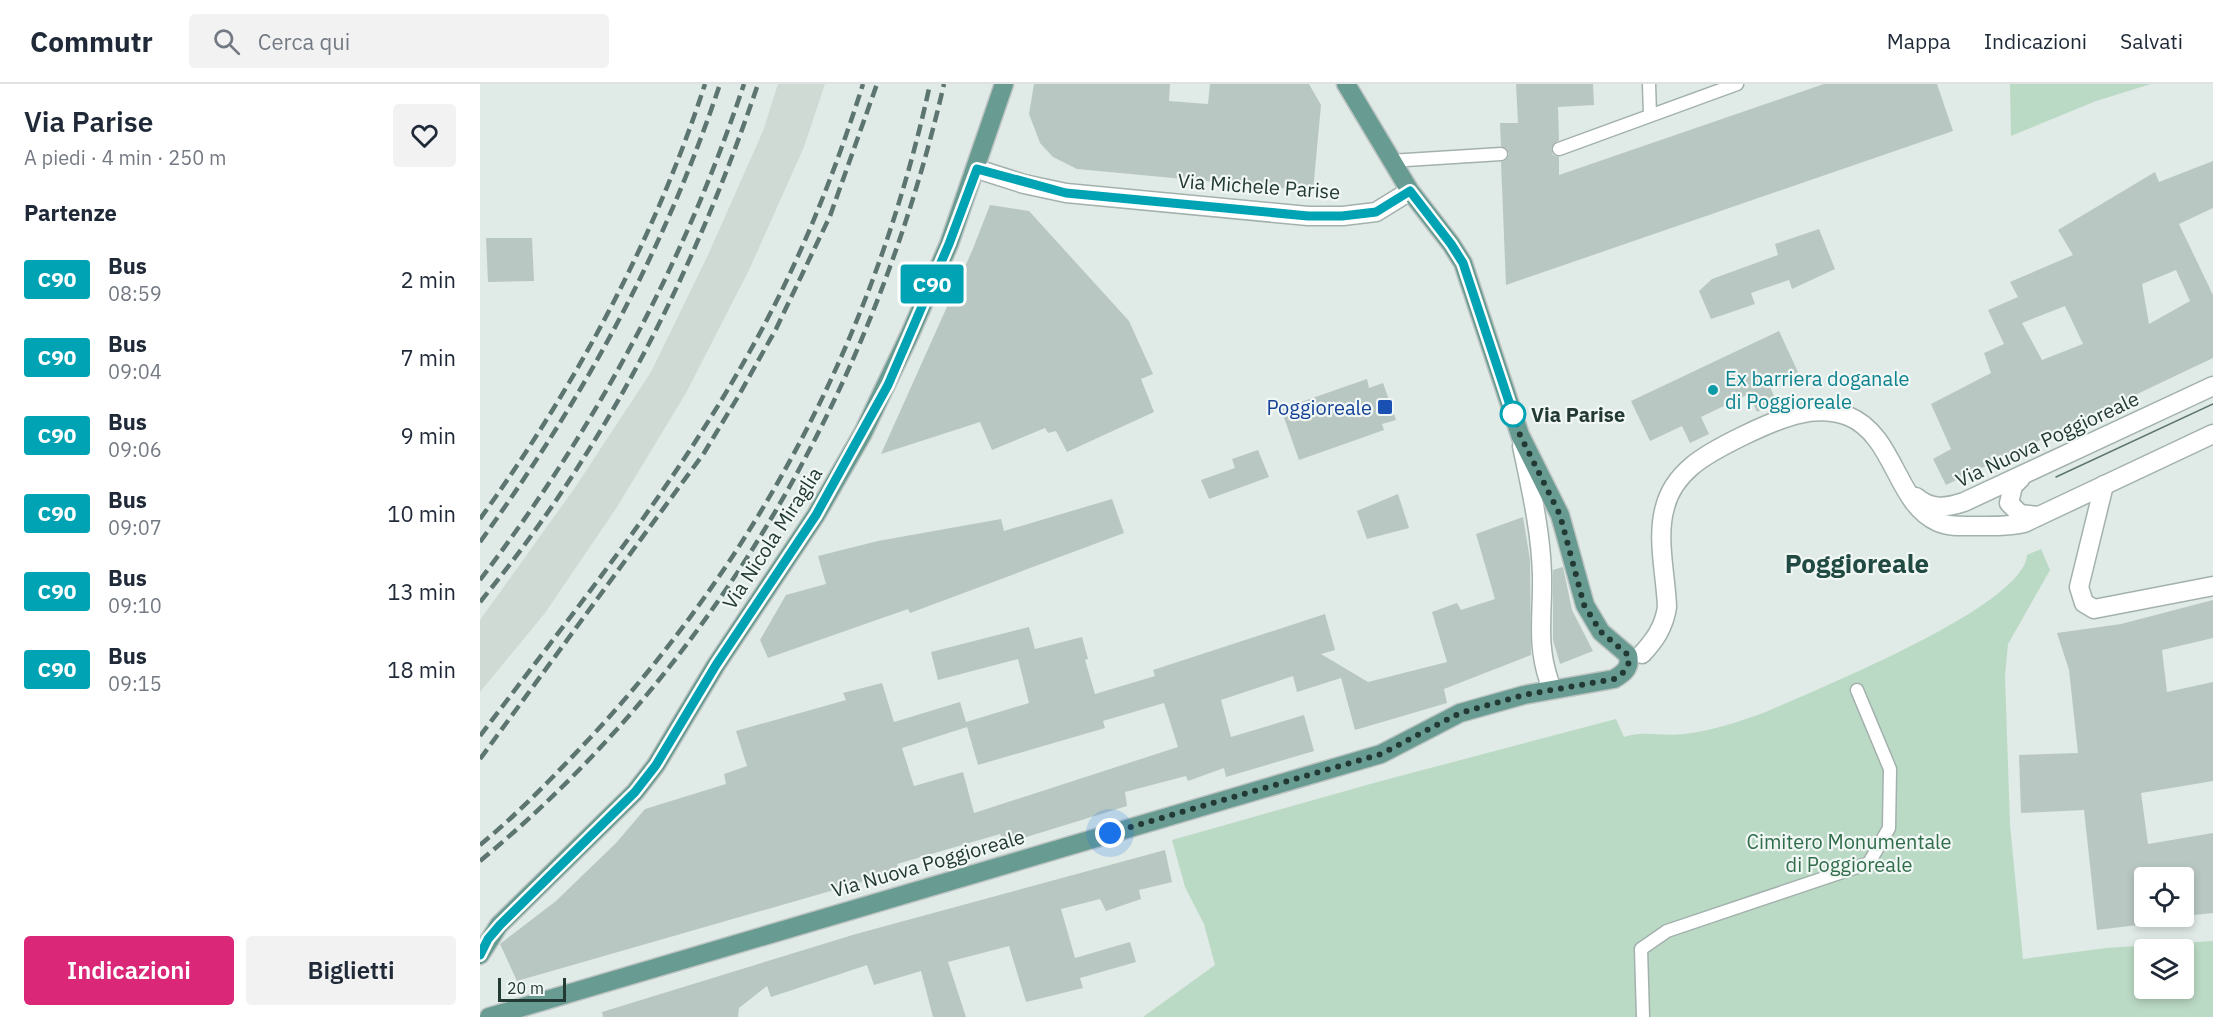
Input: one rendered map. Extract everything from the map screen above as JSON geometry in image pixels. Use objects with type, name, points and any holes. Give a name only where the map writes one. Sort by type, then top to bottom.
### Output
[{"type":"main road","name":"Via Nicola Miraglia","points":[[480,955],[500,925],[635,792],[656,765],[716,665],[816,515],[888,385],[949,244],[977,169],[1004,84]]},
{"type":"main road","points":[[1346,84],[1410,191],[1463,263],[1520,435]]},
{"type":"main road","name":"Via Nuova Poggioreale","points":[[489,1017],[1381,754],[1460,713],[1524,695],[1614,679],[1625,672],[1629,661],[1623,649],[1615,646],[1592,620],[1584,605],[1560,515],[1520,435]]},
{"type":"street","name":"Via Michele Parise","points":[[977,169],[1066,193],[1308,216],[1342,216],[1376,212],[1410,191]]},
{"type":"street","name":"Via Nuova Poggioreale","points":[[1903,482],[1922,502],[1946,507],[2021,478],[2213,386]]},
{"type":"street","name":"Via Nuova Poggioreale","points":[[1642,654],[1660,631],[1665,620],[1666,593],[1662,526],[1664,508],[1678,479],[1711,453],[1784,419],[1800,413],[1832,412],[1861,423],[1871,432],[1920,509],[1936,522],[1945,524],[2008,526],[2040,516],[2213,434]]},
{"type":"street","points":[[1520,435],[1539,534],[1542,576],[1541,660],[1549,681]]},
{"type":"street","points":[[2021,478],[2013,486],[2009,503],[2020,514],[2040,516]]},
{"type":"street","points":[[2104,485],[2079,587],[2084,603],[2094,609],[2213,586]]},
{"type":"lane","points":[[1649,84],[1650,115]]},
{"type":"lane","points":[[1559,149],[1737,84]]},
{"type":"lane","points":[[1390,160],[1501,154]]},
{"type":"lane","points":[[1643,1017],[1641,949],[1667,931],[1869,863],[1889,828],[1890,769],[1857,690]]},
{"type":"shaded area","points":[[778,84],[825,84],[804,147],[749,270],[686,393],[617,507],[545,613],[480,692],[480,620],[574,489],[651,372],[708,255],[763,131]]},
{"type":"green space","points":[[2010,84],[2151,84],[2096,101],[2011,136]]},
{"type":"green space","name":"Cimitero Monumentale di Poggioreale","points":[[2041,549],[2050,570],[2008,644],[2005,676],[2010,825],[2023,959],[2134,946],[2134,999],[2194,999],[2194,942],[2213,941],[2213,1017],[1143,1017],[1215,965],[1204,924],[1185,887],[1172,840],[1381,781],[1616,719],[1624,737],[1639,734],[1695,733],[1746,719],[1913,645],[1956,622],[1992,598],[2017,576],[2027,555]]},
{"type":"building","points":[[1034,84],[1170,84],[1169,101],[1208,104],[1210,84],[1309,84],[1321,105],[1313,191],[1077,169],[1053,157],[1040,143],[1029,114]]},
{"type":"building","points":[[1516,84],[1593,84],[1594,105],[1558,107],[1559,140],[1551,148],[1553,155],[1559,157],[1559,175],[1824,84],[1937,84],[1953,131],[1506,285],[1501,162],[1506,160],[1509,154],[1507,149],[1501,146],[1500,123],[1518,123]]},
{"type":"building","points":[[2213,161],[2213,208],[2179,224],[2213,295],[2213,358],[1946,485],[1933,459],[1951,449],[1931,404],[1991,373],[1984,353],[2004,344],[1988,310],[2018,297],[2010,282],[2073,255],[2058,230],[2155,172],[2159,182]],"holes":[[[2176,270],[2190,301],[2149,324],[2142,284]],[[2065,306],[2083,344],[2042,360],[2022,323]]]},
{"type":"building","points":[[990,205],[1029,211],[1129,321],[1153,374],[1141,379],[1154,412],[1067,452],[1056,431],[1048,433],[1045,428],[992,450],[980,422],[881,454],[972,251]]},
{"type":"building","points":[[1819,229],[1835,269],[1792,289],[1789,280],[1751,293],[1755,304],[1711,319],[1699,291],[1712,279],[1778,255],[1775,244]]},
{"type":"building","points":[[486,238],[532,238],[534,281],[488,282]]},
{"type":"building","name":"Ex barriera doganale di Poggioreale","points":[[1779,331],[1798,372],[1769,385],[1777,402],[1757,412],[1749,394],[1701,417],[1709,434],[1690,443],[1682,426],[1650,441],[1631,401]]},
{"type":"building","points":[[1367,379],[1369,388],[1383,383],[1396,420],[1382,424],[1384,430],[1299,460],[1281,409]]},
{"type":"building","points":[[1258,450],[1269,477],[1209,499],[1201,480],[1235,468],[1232,459]]},
{"type":"building","points":[[1398,494],[1409,528],[1367,539],[1357,511]]},
{"type":"building","points":[[1112,499],[1124,533],[910,613],[908,609],[768,658],[760,640],[786,595],[826,584],[818,556],[878,541],[1001,519],[1004,531]]},
{"type":"building","points":[[1523,517],[1530,560],[1531,655],[1444,689],[1447,703],[1355,730],[1341,678],[1297,692],[1293,676],[1221,700],[1231,737],[1304,715],[1314,751],[1226,777],[1224,768],[1188,781],[1186,776],[1125,792],[1127,806],[1004,844],[1000,834],[897,864],[900,871],[517,981],[500,944],[556,901],[616,843],[645,809],[726,784],[724,774],[747,766],[736,731],[846,700],[843,693],[882,683],[894,722],[960,702],[966,722],[1029,703],[1018,659],[938,680],[931,652],[1029,627],[1035,649],[1082,637],[1088,659],[1085,660],[1095,694],[1155,676],[1153,670],[1325,614],[1335,650],[1321,654],[1368,682],[1447,662],[1432,612],[1457,603],[1461,610],[1495,599],[1476,534]],"holes":[[[1164,703],[1178,747],[974,813],[963,772],[914,786],[902,748],[967,727],[978,765],[1105,728],[1103,721]]]},
{"type":"building","points":[[1563,567],[1572,610],[1593,651],[1560,664],[1553,640],[1553,570]]},
{"type":"building","points":[[2213,600],[2213,638],[2162,650],[2167,692],[2213,682],[2213,781],[2141,793],[2148,844],[2213,833],[2213,913],[2194,915],[2194,867],[2134,867],[2134,925],[2097,930],[2084,810],[2021,813],[2019,755],[2078,753],[2069,670],[2057,633],[2121,624]]},
{"type":"building","points":[[1165,850],[1172,882],[1139,890],[1141,899],[1106,911],[1100,899],[1061,909],[1075,958],[1130,942],[1136,962],[1080,978],[1083,988],[1026,1002],[1009,946],[948,962],[966,1017],[933,1017],[921,971],[874,985],[867,965],[771,997],[767,986],[739,1008],[738,1017],[603,1017],[602,1012],[856,934]]},
{"type":"tram line","points":[[2056,477],[2213,404]]},
{"type":"railway","points":[[480,519],[548,417],[609,310],[662,199],[705,84]]},
{"type":"railway","points":[[480,542],[553,434],[618,322],[673,206],[720,84]]},
{"type":"railway","points":[[480,580],[522,523],[561,464],[633,343],[694,216],[744,84]]},
{"type":"railway","points":[[480,602],[526,543],[568,483],[643,356],[706,222],[758,84]]},
{"type":"railway","points":[[480,736],[656,500],[720,402],[750,351],[784,286],[814,220],[863,84]]},
{"type":"railway","points":[[480,759],[704,453],[739,395],[776,329],[830,216],[877,84]]},
{"type":"railway","points":[[480,845],[564,766],[652,667],[708,593],[759,515],[804,434],[844,350],[879,264],[907,175],[930,84]]},
{"type":"railway","points":[[480,861],[566,783],[644,699],[714,607],[776,511],[830,409],[876,304],[914,195],[944,84]]},
{"type":"bus line","name":"C90","points":[[480,955],[488,939],[500,925],[635,792],[656,765],[672,742],[716,665],[816,515],[888,385],[949,244],[977,169],[1024,184],[1066,193],[1308,216],[1342,216],[1376,212],[1410,191],[1463,263],[1513,414]]},
{"type":"place","name":"Ex barriera doganale di Poggioreale","points":[[1713,390]]},
{"type":"place","name":"Poggioreale","points":[[1385,407]]},
{"type":"place","name":"Via Parise","points":[[1513,414]]},
{"type":"district","name":"Poggioreale","points":[[1857,563]]},
{"type":"route","points":[[1110,833],[1381,754],[1460,713],[1546,690],[1614,679],[1625,672],[1629,661],[1628,655],[1601,632],[1584,605],[1560,515],[1520,435],[1513,414]]}]
